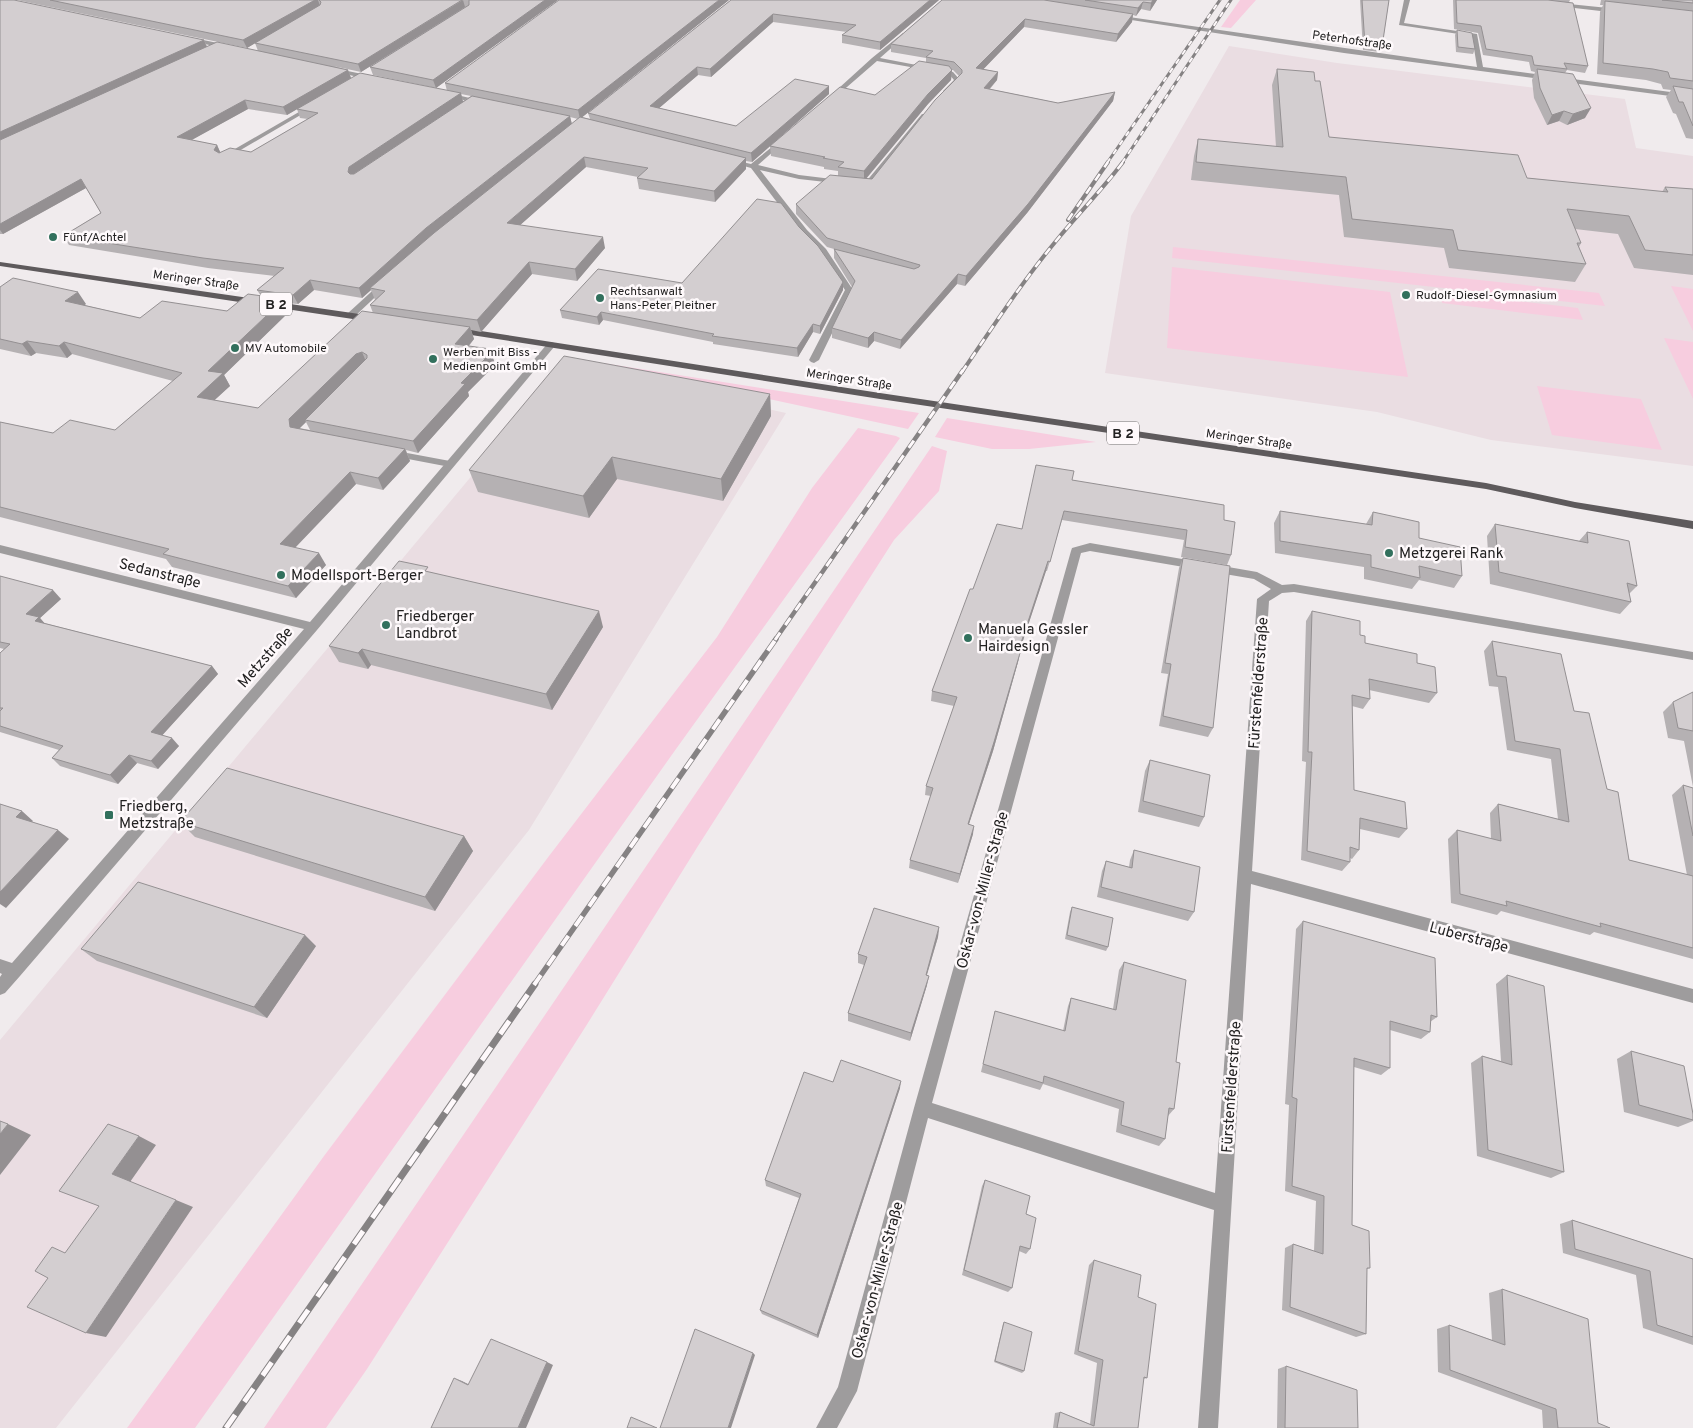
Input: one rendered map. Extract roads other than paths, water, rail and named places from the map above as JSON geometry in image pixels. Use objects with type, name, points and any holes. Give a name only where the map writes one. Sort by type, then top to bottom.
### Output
[{"type":"main road","name":"Meringer Straße","points":[[0,264],[386,321]]},
{"type":"main road","name":"Meringer Straße","points":[[450,330],[1486,486],[1575,505],[1693,525]]},
{"type":"street","points":[[1407,0],[1402,24],[1475,35],[1480,69]]},
{"type":"street","points":[[1555,5],[1621,11]]},
{"type":"street","name":"Peterhofstraße","points":[[1109,16],[1480,69],[1693,97]]},
{"type":"street","points":[[824,104],[908,31]]},
{"type":"street","points":[[184,38],[239,50]]},
{"type":"street","points":[[211,50],[220,46]]},
{"type":"street","points":[[874,59],[951,73],[957,80],[938,99]]},
{"type":"street","points":[[325,68],[382,80]]},
{"type":"street","points":[[354,81],[371,71]]},
{"type":"street","points":[[446,86],[438,92],[491,104]]},
{"type":"street","points":[[224,158],[322,100]]},
{"type":"street","points":[[465,105],[473,100]]},
{"type":"street","points":[[725,160],[799,176],[867,185],[931,106]]},
{"type":"street","points":[[753,166],[788,135]]},
{"type":"street","points":[[753,166],[804,232],[823,251],[849,290],[814,360]]},
{"type":"street","points":[[823,251],[832,253]]},
{"type":"street","points":[[350,316],[391,279]]},
{"type":"street","name":"Metzstraße","points":[[0,988],[313,627],[552,345]]},
{"type":"street","points":[[384,452],[450,464]]},
{"type":"street","name":"Oskar-von-Miller-Straße","points":[[826,1428],[847,1391],[922,1108],[1076,551],[1090,547],[1257,576],[1280,589]]},
{"type":"street","name":"Sedanstraße","points":[[0,550],[313,627]]},
{"type":"street","points":[[1280,589],[1294,588],[1693,656]]},
{"type":"street","name":"Fürstenfelderstraße","points":[[1208,1428],[1263,599],[1280,589]]},
{"type":"street","name":"Luberstraße","points":[[1246,876],[1693,996]]},
{"type":"street","points":[[0,966],[15,971]]},
{"type":"street","points":[[922,1108],[1223,1204]]},
{"type":"railway","points":[[1107,163],[1220,0]]},
{"type":"railway","points":[[1122,163],[1231,0]]},
{"type":"railway","points":[[1068,220],[1108,162]]},
{"type":"railway","points":[[962,372],[1043,257],[1123,162]]},
{"type":"railway","points":[[775,640],[963,370]]},
{"type":"railway","points":[[534,985],[776,639]]},
{"type":"railway","points":[[226,1428],[535,984]]},
{"type":"place","name":"Fünf/Achtel","points":[[53,237]]},
{"type":"place","name":"Rudolf-Diesel-Gymnasium","points":[[1406,295]]},
{"type":"place","name":"Rechtsanwalt Hans-Peter Pleitner","points":[[600,298]]},
{"type":"place","name":"MV Automobile","points":[[235,348]]},
{"type":"place","name":"Werben mit Biss - Medienpoint GmbH","points":[[433,359]]},
{"type":"place","name":"Metzgerei Rank","points":[[1389,553]]},
{"type":"place","name":"Modellsport-Berger","points":[[281,575]]},
{"type":"place","name":"Friedberger Landbrot","points":[[386,625]]},
{"type":"place","name":"Manuela Gessler Hairdesign","points":[[968,638]]},
{"type":"place","name":"Friedberg, Metzstraße","points":[[109,815]]}]
